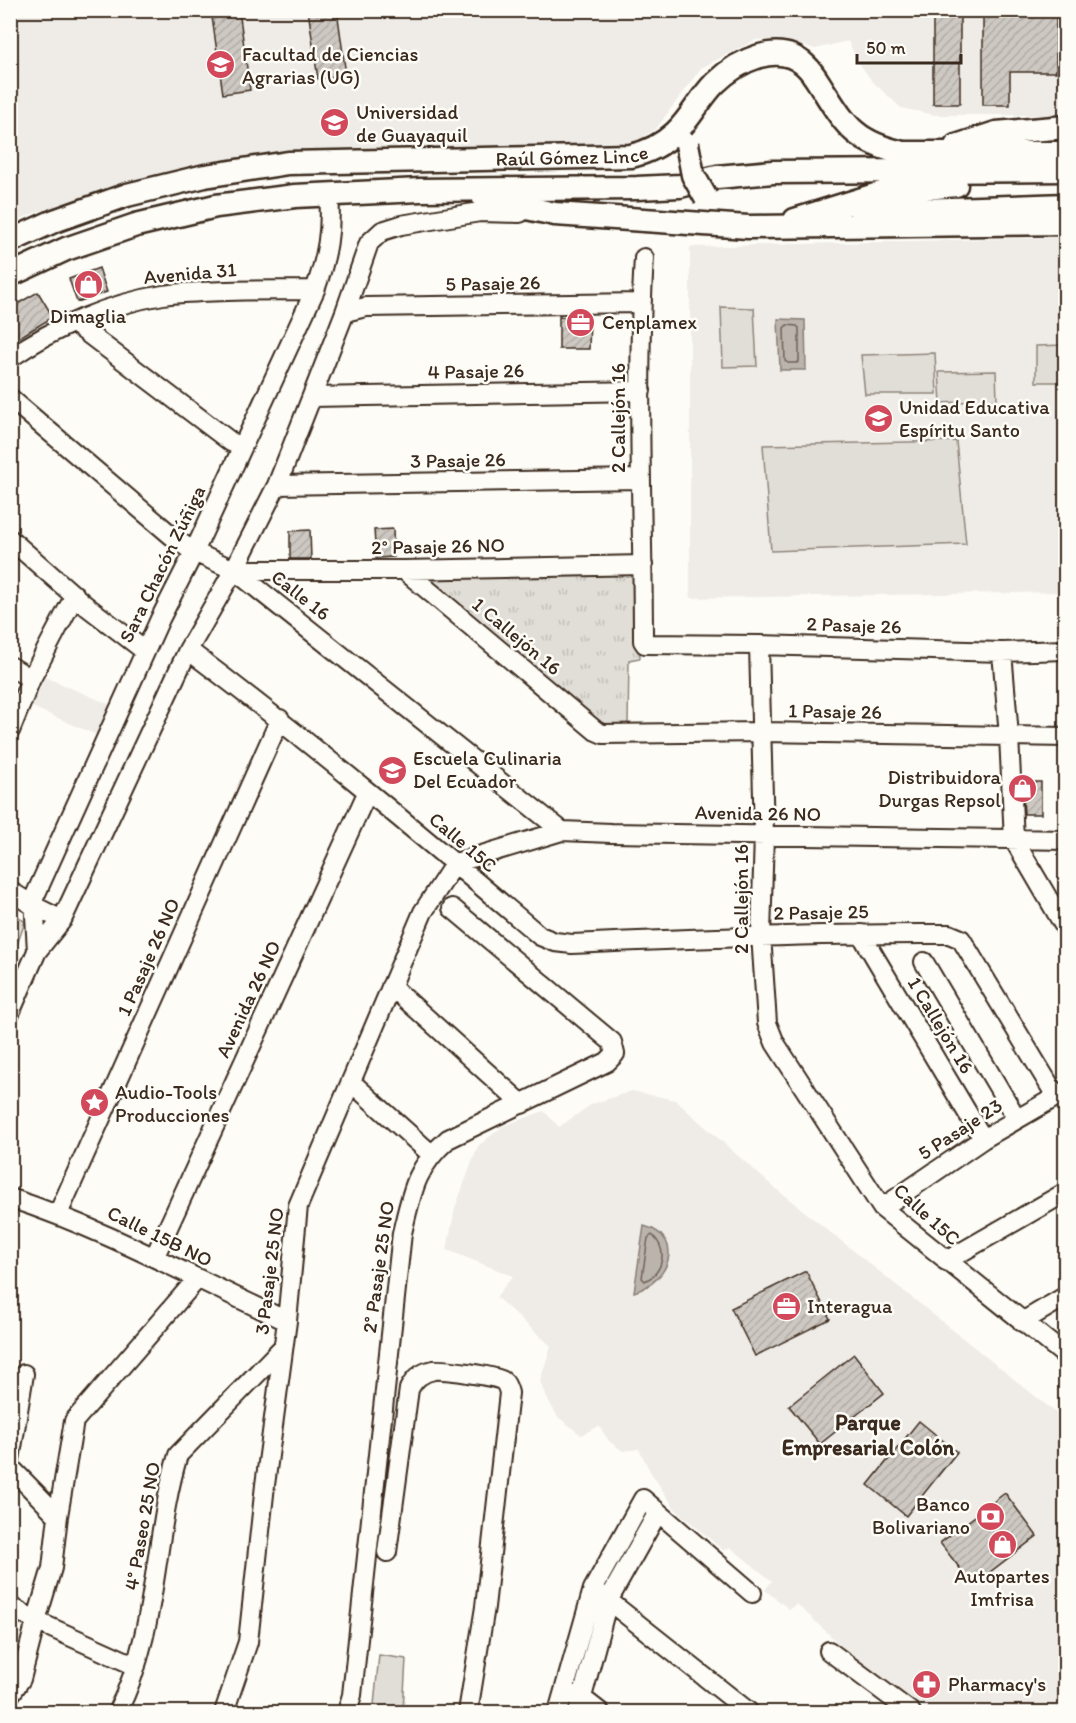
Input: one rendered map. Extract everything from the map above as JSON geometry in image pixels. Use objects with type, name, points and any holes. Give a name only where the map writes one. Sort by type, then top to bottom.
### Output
[{"type":"main road","name":"Raúl Gómez Lince","points":[[10,241],[54,220],[127,195],[205,176],[288,163],[631,156],[655,148],[666,141],[715,84],[755,57],[782,54],[794,57],[810,69],[842,118],[858,136],[872,144],[903,153],[1065,153]]},
{"type":"main road","points":[[698,106],[691,120],[687,144],[693,176],[706,198],[720,210],[754,227],[867,211],[1065,205]]},
{"type":"main road","points":[[938,152],[996,133],[1065,127]]},
{"type":"main road","points":[[1013,132],[1065,148]]},
{"type":"main road","name":"Raúl Gómez Lince","points":[[10,274],[66,249],[136,225],[216,206],[295,196],[420,190],[648,188],[680,186],[717,177],[773,172],[1065,170]]},
{"type":"main road","points":[[794,220],[885,192],[1065,170]]},
{"type":"main road","points":[[420,190],[465,194],[555,214],[754,227],[1065,223]]},
{"type":"street","name":"Sara Chacón Zúñiga","points":[[37,951],[34,898],[145,651],[194,552],[315,290],[326,260],[329,238],[328,195]]},
{"type":"street","name":"Sara Chacón Zúñiga","points":[[10,1013],[37,951],[62,920],[188,650],[234,570],[276,485],[312,398],[369,243],[382,231],[401,225],[480,212],[555,214]]},
{"type":"street","name":"2 Callejón 16","points":[[643,641],[640,479],[641,303],[644,258]]},
{"type":"street","name":"Avenida 31","points":[[10,358],[29,345],[120,304],[165,294],[237,290],[315,290]]},
{"type":"street","name":"5 Pasaje 26","points":[[345,312],[366,307],[641,303]]},
{"type":"street","points":[[74,323],[231,442],[242,447]]},
{"type":"street","name":"4 Pasaje 26","points":[[312,398],[641,391]]},
{"type":"street","name":"Calle 16","points":[[10,398],[178,542],[234,570],[562,831]]},
{"type":"street","name":"3 Pasaje 26","points":[[276,485],[640,479]]},
{"type":"street","points":[[10,539],[145,651]]},
{"type":"street","name":"2° Pasaje 26 NO","points":[[234,570],[404,570],[643,565]]},
{"type":"street","name":"1 Callejón 16","points":[[404,570],[596,731],[603,734]]},
{"type":"street","points":[[10,731],[31,679],[75,595]]},
{"type":"street","name":"2 Pasaje 26","points":[[643,641],[647,645],[759,645],[1002,652],[1065,650]]},
{"type":"street","name":"2 Callejón 16","points":[[759,645],[764,835],[761,935],[767,1023],[776,1043]]},
{"type":"street","name":"Calle 15C","points":[[188,650],[280,719],[540,936],[555,942],[572,944]]},
{"type":"street","points":[[1002,652],[1014,840],[1065,929]]},
{"type":"street","points":[[10,666],[31,679]]},
{"type":"street","name":"1 Pasaje 26 NO","points":[[58,1214],[280,719]]},
{"type":"street","name":"1 Pasaje 26","points":[[603,734],[762,732],[1065,736]]},
{"type":"street","name":"Avenida 26 NO","points":[[155,1256],[367,793]]},
{"type":"street","name":"Avenida 26 NO","points":[[455,863],[562,831],[1065,840]]},
{"type":"street","name":"3 Pasaje 25 NO","points":[[225,1708],[248,1642],[287,1321],[298,1206],[423,912],[455,863]]},
{"type":"street","points":[[10,891],[62,920]]},
{"type":"street","name":"2° Pasaje 25 NO","points":[[346,1713],[353,1683],[402,1233],[414,1184],[431,1154],[448,1139],[607,1062],[615,1054],[612,1042],[452,908]]},
{"type":"street","name":"1 Callejón 16","points":[[861,934],[982,1139]]},
{"type":"street","name":"2 Pasaje 25","points":[[572,944],[761,935],[949,934],[961,939],[1061,1093]]},
{"type":"street","points":[[924,962],[1017,1119]]},
{"type":"street","points":[[391,986],[522,1104]]},
{"type":"street","name":"Calle 15C","points":[[776,1043],[882,1208],[1065,1356]]},
{"type":"street","points":[[351,1082],[431,1154]]},
{"type":"street","name":"5 Pasaje 23","points":[[882,1208],[982,1139],[1061,1093]]},
{"type":"street","points":[[946,1261],[1065,1192]]},
{"type":"street","name":"Calle 15B NO","points":[[10,1198],[58,1214],[155,1256],[197,1279],[287,1321]]},
{"type":"street","points":[[10,1695],[21,1678],[52,1568],[58,1516],[74,1422],[197,1279]]},
{"type":"street","points":[[1022,1322],[1065,1296]]},
{"type":"street","name":"4° Paseo 25 NO","points":[[117,1713],[126,1697],[136,1666],[153,1595],[172,1476],[178,1455],[282,1348]]},
{"type":"street","points":[[387,1552],[409,1389],[413,1380],[434,1370],[489,1376],[502,1380],[507,1385],[509,1393],[485,1607],[468,1713]]},
{"type":"street","points":[[10,1460],[24,1374]]},
{"type":"street","points":[[10,1467],[58,1516]]},
{"type":"street","points":[[558,1713],[593,1589],[643,1499],[752,1593]]},
{"type":"street","points":[[580,1705],[608,1601],[658,1512]]},
{"type":"street","points":[[593,1589],[749,1713]]},
{"type":"street","points":[[10,1606],[36,1621],[136,1666]]},
{"type":"street","points":[[829,1651],[911,1713]]},
{"type":"street","points":[[564,1691],[580,1705],[600,1713]]},
{"type":"shaded area","name":"Universidad de Guayaquil","points":[[11,11],[1065,11],[1065,115],[935,115],[901,108],[872,81],[859,63],[848,41],[815,49],[785,40],[755,40],[701,68],[656,129],[638,140],[620,144],[447,150],[385,151],[366,148],[356,154],[307,151],[260,156],[209,163],[148,176],[11,223]]},
{"type":"shaded area","name":"Unidad Educativa Espíritu Santo","points":[[1065,237],[1065,592],[690,598],[690,247]]},
{"type":"shaded area","points":[[45,677],[113,706],[99,736],[32,707]]},
{"type":"shaded area","name":"Parque Empresarial Colón","points":[[632,1091],[675,1100],[770,1184],[1065,1420],[1065,1712],[937,1712],[901,1698],[875,1678],[797,1604],[789,1609],[765,1590],[772,1581],[730,1547],[724,1551],[675,1509],[651,1473],[639,1449],[623,1451],[609,1441],[599,1426],[581,1435],[557,1416],[540,1381],[551,1346],[496,1297],[513,1276],[447,1250],[455,1208],[478,1146],[503,1126],[544,1111],[559,1127],[592,1104]]},
{"type":"green space","points":[[721,307],[754,308],[757,366],[723,367]]},
{"type":"green space","points":[[1065,345],[1065,382],[1036,382],[1036,346]]},
{"type":"green space","points":[[935,353],[937,394],[865,394],[861,355]]},
{"type":"green space","points":[[996,371],[997,400],[941,403],[939,372]]},
{"type":"green space","points":[[956,441],[966,544],[771,551],[763,445]]},
{"type":"green space","points":[[636,571],[640,658],[629,660],[628,725],[606,728],[422,580]]},
{"type":"green space","points":[[11,910],[25,922],[11,962]]},
{"type":"green space","points":[[379,1655],[406,1659],[403,1711],[374,1705]]},
{"type":"water","points":[[778,319],[805,320],[806,370],[780,370]]},
{"type":"water","points":[[644,1226],[665,1239],[669,1249],[668,1259],[657,1279],[634,1292]]},
{"type":"building","points":[[211,10],[239,10],[250,90],[223,94]]},
{"type":"building","points":[[308,10],[337,10],[346,75],[318,79]]},
{"type":"building","points":[[983,10],[1056,10],[1056,72],[1010,72],[1010,105],[983,105]]},
{"type":"building","points":[[933,17],[960,17],[960,104],[933,104]]},
{"type":"building","name":"Dimaglia","points":[[99,268],[107,292],[77,302],[69,279]]},
{"type":"building","points":[[38,292],[53,317],[10,343],[10,308]]},
{"type":"building","points":[[559,317],[590,318],[589,349],[559,349]]},
{"type":"building","points":[[393,529],[394,557],[376,558],[374,530]]},
{"type":"building","points":[[310,530],[311,559],[290,559],[290,531]]},
{"type":"building","points":[[1022,782],[1041,782],[1041,814],[1024,814]]},
{"type":"building","points":[[806,1271],[830,1319],[755,1356],[731,1308]]},
{"type":"building","points":[[854,1354],[884,1393],[820,1444],[789,1406]]},
{"type":"building","points":[[919,1421],[957,1452],[906,1516],[868,1485]]},
{"type":"building","points":[[1005,1493],[1037,1536],[973,1585],[940,1543]]},
{"type":"place","name":"Facultad de Ciencias Agrarias (UG)","points":[[221,65]]},
{"type":"place","name":"Universidad de Guayaquil","points":[[335,123]]},
{"type":"place","name":"Dimaglia","points":[[88,285]]},
{"type":"place","name":"Cenplamex","points":[[581,322]]},
{"type":"place","name":"Unidad Educativa Espíritu Santo","points":[[878,419]]},
{"type":"place","name":"Escuela Culinaria Del Ecuador","points":[[392,770]]},
{"type":"place","name":"Distribuidora Durgas Repsol","points":[[1022,788]]},
{"type":"place","name":"Audio-Tools Producciones","points":[[94,1103]]},
{"type":"place","name":"Interagua","points":[[786,1306]]},
{"type":"place","name":"Banco Bolivariano","points":[[991,1516]]},
{"type":"place","name":"Autopartes Imfrisa","points":[[1002,1545]]},
{"type":"place","name":"Pharmacy's","points":[[927,1684]]},
{"type":"district","name":"Parque Empresarial Colón","points":[[868,1434]]}]
